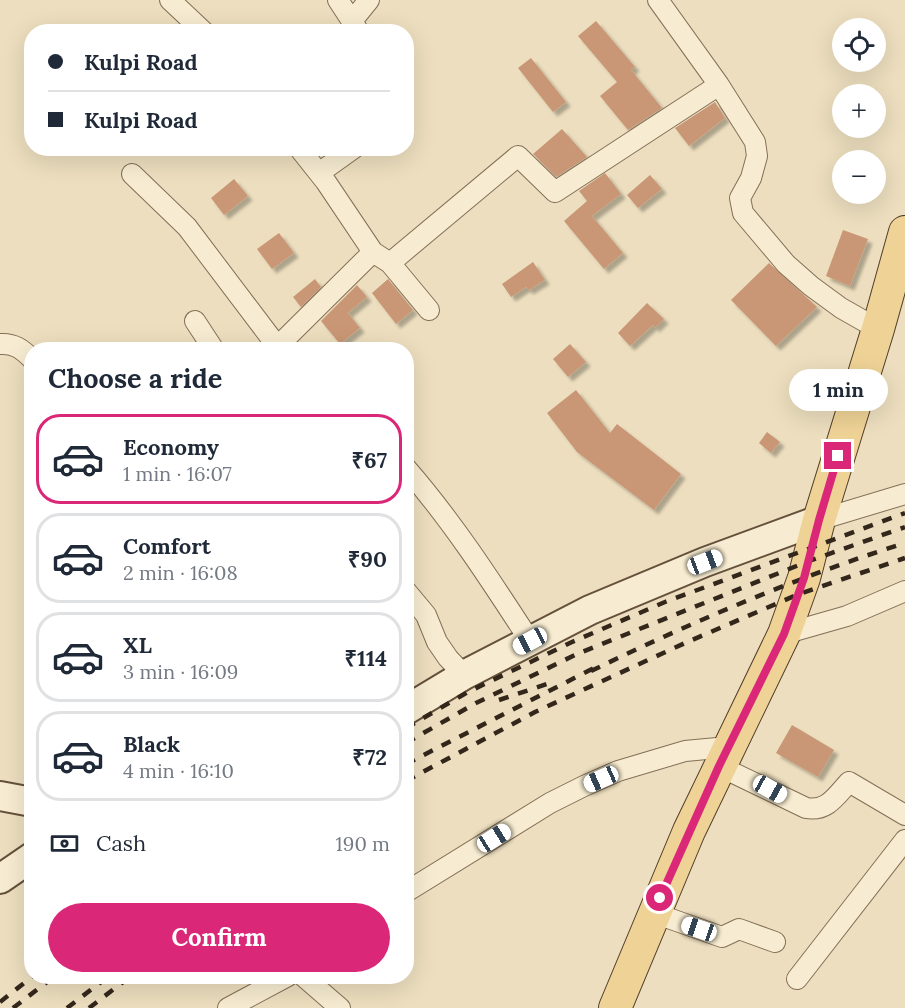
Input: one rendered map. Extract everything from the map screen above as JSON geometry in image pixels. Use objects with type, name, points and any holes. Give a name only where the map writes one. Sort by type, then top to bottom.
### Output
[{"type":"main road","points":[[615,1008],[654,913],[724,756],[784,634],[804,578],[819,520],[878,329],[905,232]]},
{"type":"main road","points":[[414,705],[464,675],[590,610],[819,520]]},
{"type":"main road","points":[[0,796],[24,800]]},
{"type":"main road","points":[[0,879],[24,862]]},
{"type":"street","points":[[170,0],[196,24]]},
{"type":"street","points":[[338,0],[354,24]]},
{"type":"street","points":[[356,24],[369,0]]},
{"type":"street","points":[[658,0],[719,85],[756,142],[757,156],[751,178],[740,198],[743,213],[786,264],[842,308],[878,329]]},
{"type":"street","points":[[390,263],[518,156],[555,192],[719,85]]},
{"type":"street","points":[[306,156],[373,252],[390,263],[429,310]]},
{"type":"street","points":[[319,172],[342,156]]},
{"type":"street","points":[[132,174],[198,241],[271,342]]},
{"type":"street","points":[[281,342],[373,252]]},
{"type":"street","points":[[195,321],[209,342]]},
{"type":"street","points":[[3,346],[16,346],[24,352]]},
{"type":"street","points":[[414,477],[461,537],[530,641]]},
{"type":"street","points":[[819,520],[905,494]]},
{"type":"street","points":[[784,634],[847,616],[905,591]]},
{"type":"street","points":[[414,601],[426,615],[437,642],[464,675]]},
{"type":"street","points":[[414,887],[550,803],[618,771],[685,751],[724,756],[806,808],[813,810],[824,808],[849,782],[905,815]]},
{"type":"street","points":[[797,979],[905,840]]},
{"type":"street","points":[[654,913],[722,937],[739,929],[775,942]]},
{"type":"street","points":[[228,1008],[273,984]]},
{"type":"street","points":[[312,984],[340,1008]]},
{"type":"building","points":[[596,21],[635,67],[631,70],[662,108],[628,130],[600,96],[617,82],[578,36]]},
{"type":"building","points":[[531,58],[566,102],[553,112],[518,68]]},
{"type":"building","points":[[715,102],[725,118],[689,146],[675,128]]},
{"type":"building","points":[[562,129],[587,157],[556,177],[533,154]]},
{"type":"building","points":[[605,173],[621,194],[592,216],[623,253],[604,269],[564,221],[587,201],[579,191]]},
{"type":"building","points":[[650,175],[662,189],[638,208],[627,195]]},
{"type":"building","points":[[234,179],[248,196],[224,215],[211,198]]},
{"type":"building","points":[[843,230],[868,239],[850,286],[826,276]]},
{"type":"building","points":[[279,233],[294,253],[272,269],[257,249]]},
{"type":"building","points":[[533,262],[545,280],[529,290],[526,287],[511,297],[502,284]]},
{"type":"building","points":[[769,263],[817,307],[776,346],[731,300]]},
{"type":"building","points":[[315,279],[321,287],[301,307],[293,297]]},
{"type":"building","points":[[388,279],[413,310],[396,324],[372,293]]},
{"type":"building","points":[[357,285],[367,297],[348,313],[360,328],[342,342],[338,342],[321,321]]},
{"type":"building","points":[[647,303],[664,319],[655,328],[653,325],[630,346],[618,333]]},
{"type":"building","points":[[570,344],[586,362],[568,377],[553,359]]},
{"type":"building","points":[[576,390],[610,433],[617,424],[681,474],[654,510],[577,452],[547,413]]},
{"type":"building","points":[[767,432],[780,442],[771,453],[759,443]]},
{"type":"building","points":[[792,725],[834,750],[818,777],[776,753]]},
{"type":"railway","points":[[414,723],[468,692],[572,642],[665,602],[905,513]]},
{"type":"railway","points":[[414,738],[476,703],[577,654],[809,561],[905,527]]},
{"type":"railway","points":[[591,671],[745,601],[825,570],[905,543]]},
{"type":"railway","points":[[414,777],[535,712],[685,643],[799,594],[905,558]]},
{"type":"railway","points":[[414,760],[596,667]]},
{"type":"railway","points":[[499,700],[550,683]]},
{"type":"railway","points":[[0,1002],[24,983]]},
{"type":"railway","points":[[13,1008],[44,984]]},
{"type":"railway","points":[[67,1008],[98,984]]},
{"type":"railway","points":[[89,1008],[120,984]]},
{"type":"route","points":[[660,898],[719,766],[784,634],[804,578],[838,456]]}]
